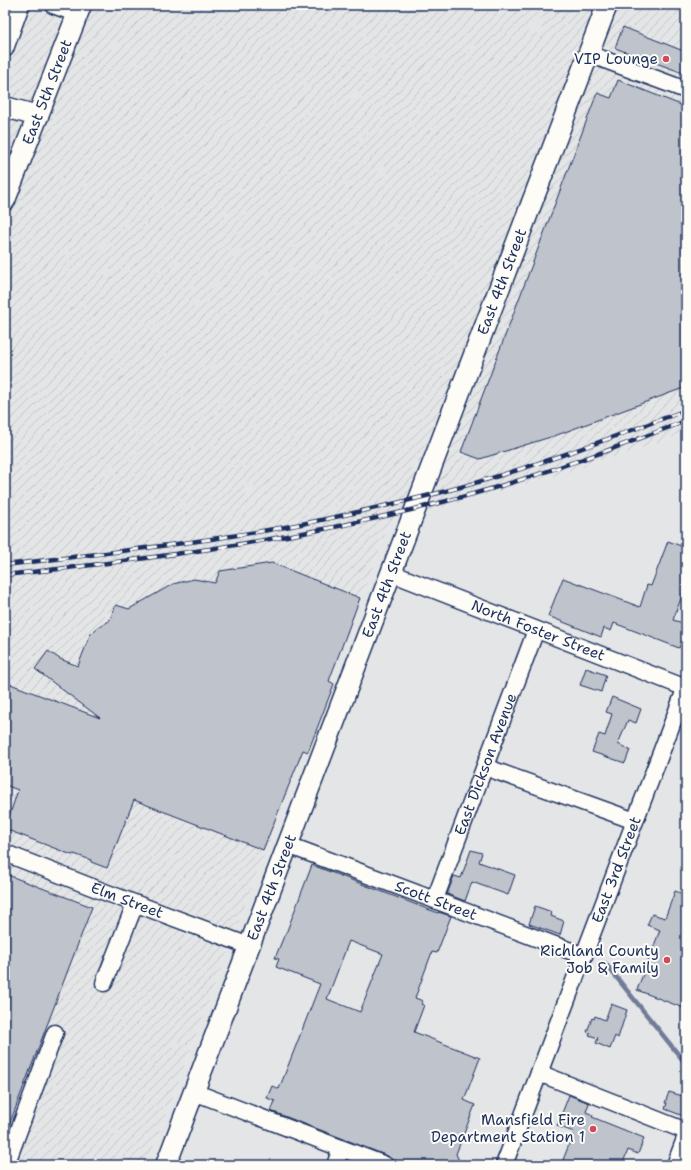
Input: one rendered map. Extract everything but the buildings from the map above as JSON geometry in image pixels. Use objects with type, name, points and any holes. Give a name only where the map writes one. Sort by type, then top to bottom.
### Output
[{"type":"main road","name":"East 4th Street","points":[[166,1165],[607,5]]},
{"type":"main road","name":"East 5th Street","points":[[5,200],[80,9]]},
{"type":"main road","points":[[5,107],[38,116]]},
{"type":"street","points":[[5,49],[21,5]]},
{"type":"street","points":[[53,5],[80,9]]},
{"type":"street","points":[[589,54],[686,90]]},
{"type":"street","name":"North Foster Street","points":[[391,573],[686,687]]},
{"type":"street","name":"East Dickson Avenue","points":[[435,899],[536,630]]},
{"type":"street","name":"East 3rd Street","points":[[504,1165],[686,687]]},
{"type":"street","points":[[485,767],[635,821]]},
{"type":"street","name":"Scott Street","points":[[288,845],[584,956]]},
{"type":"street","name":"Elm Street","points":[[5,853],[135,904],[250,946]]},
{"type":"street","points":[[104,983],[135,904]]},
{"type":"street","points":[[6,1165],[55,1033]]},
{"type":"street","points":[[539,1073],[686,1131]]},
{"type":"street","points":[[194,1092],[384,1165]]},
{"type":"street","points":[[675,1165],[686,1136]]},
{"type":"street","points":[[335,1165],[341,1149]]},
{"type":"shaded area","points":[[5,5],[686,5],[686,433],[558,475],[390,522],[147,1165],[5,1165]]},
{"type":"shaded area","points":[[686,433],[686,1165],[147,1165],[390,522],[558,475]]},
{"type":"waterway","points":[[605,963],[686,1064]]},
{"type":"railway","points":[[5,565],[220,538],[355,513],[486,480],[587,447],[686,410]]},
{"type":"railway","points":[[5,575],[211,549],[364,521],[435,504],[517,481],[605,452],[686,421]]},
{"type":"place","name":"VIP Lounge","points":[[666,59]]},
{"type":"place","name":"Richland County Job & Family","points":[[667,960]]},
{"type":"place","name":"Mansfield Fire Department Station 1","points":[[593,1129]]}]
